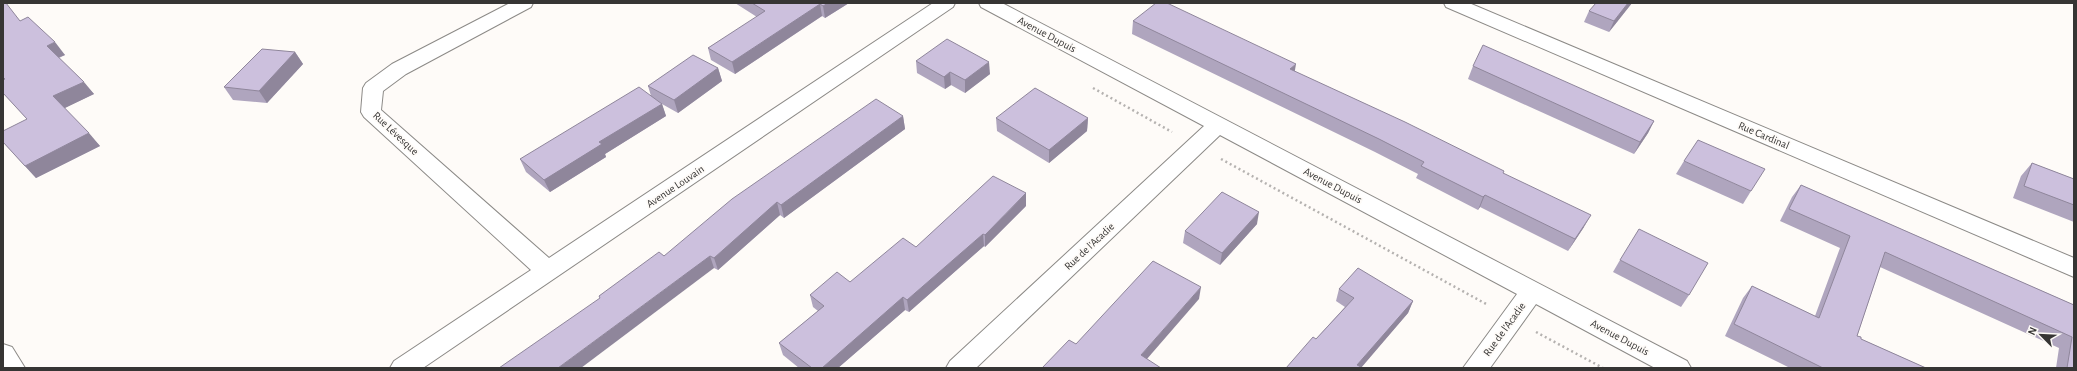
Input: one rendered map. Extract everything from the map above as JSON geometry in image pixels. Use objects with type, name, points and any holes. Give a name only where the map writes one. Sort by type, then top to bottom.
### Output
[{"type":"street","name":"Rue Lévesque","points":[[524,3],[399,69],[373,88],[371,112],[548,271]]},
{"type":"street","name":"Avenue Louvain","points":[[403,368],[946,3]]},
{"type":"street","name":"Avenue Dupuis","points":[[988,3],[1678,368]]},
{"type":"street","name":"Rue Cardinal","points":[[1453,3],[2074,268]]},
{"type":"street","name":"Rue de l'Acadie","points":[[959,368],[1219,124]]},
{"type":"street","name":"Rue de l'Acadie","points":[[1476,368],[1532,290]]},
{"type":"street","points":[[3,354],[12,368]]},
{"type":"path","points":[[1222,159],[1479,300]]},
{"type":"path","points":[[1545,336],[1602,368]]},
{"type":"building","points":[[3,3],[6,3],[20,21],[28,17],[55,42],[47,46],[84,82],[53,96],[89,133],[25,166],[3,142],[3,131],[27,119],[3,93],[3,80],[5,79],[3,77]]},
{"type":"building","points":[[752,3],[828,3],[823,6],[820,4],[732,62],[708,48],[765,11]]},
{"type":"building","points":[[1156,3],[1167,3],[1296,64],[1290,69],[1405,122],[1504,171],[1503,173],[1591,215],[1575,239],[1485,195],[1483,197],[1421,166],[1424,162],[1379,139],[1133,21]]},
{"type":"building","points":[[1596,3],[1628,3],[1614,21],[1589,11]]},
{"type":"building","points":[[947,39],[989,62],[965,80],[950,72],[944,77],[916,61]]},
{"type":"building","points":[[1483,45],[1654,121],[1640,142],[1473,66]]},
{"type":"building","points":[[262,49],[295,52],[259,91],[224,87]]},
{"type":"building","points":[[693,55],[718,68],[674,100],[648,86]]},
{"type":"building","points":[[639,87],[662,104],[599,142],[602,144],[544,180],[520,159]]},
{"type":"building","points":[[1035,88],[1088,118],[1049,150],[996,118]]},
{"type":"building","points":[[876,99],[903,116],[781,205],[777,202],[714,258],[710,256],[558,368],[499,368],[600,298],[599,296],[659,252],[664,256],[732,199]]},
{"type":"building","points":[[1698,140],[1765,169],[1751,191],[1684,161]]},
{"type":"building","points":[[2032,163],[2074,179],[2074,205],[2024,186]]},
{"type":"building","points":[[993,176],[1026,193],[985,235],[983,234],[907,300],[903,297],[822,368],[812,368],[779,343],[824,306],[810,295],[837,272],[850,282],[903,238],[916,247]]},
{"type":"building","points":[[1801,185],[2074,305],[2074,368],[2067,368],[2072,337],[1885,252],[1857,336],[1926,368],[1823,368],[1734,324],[1752,286],[1819,318],[1850,236],[1789,209]]},
{"type":"building","points":[[1222,192],[1259,212],[1222,253],[1185,231]]},
{"type":"building","points":[[1639,229],[1708,263],[1689,295],[1620,260]]},
{"type":"building","points":[[1153,261],[1201,287],[1141,355],[1161,368],[1042,368],[1069,340],[1076,344]]},
{"type":"building","points":[[1358,268],[1413,301],[1357,365],[1363,368],[1286,368],[1313,337],[1316,339],[1354,298],[1339,289]]}]
